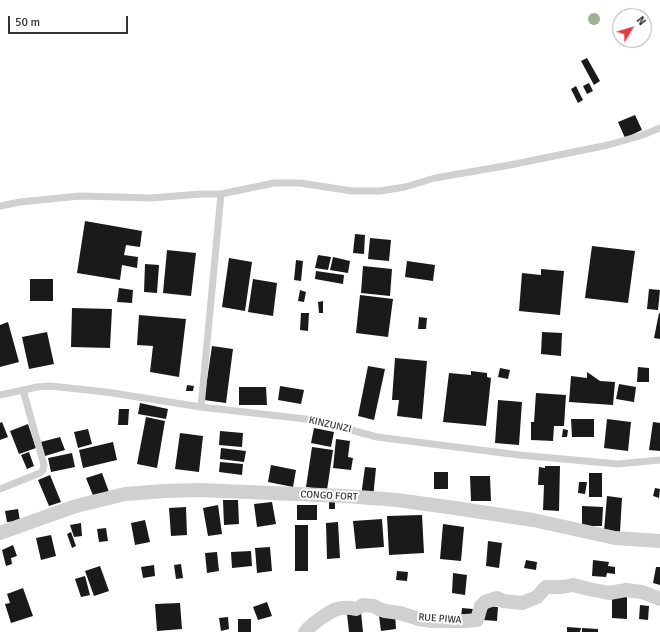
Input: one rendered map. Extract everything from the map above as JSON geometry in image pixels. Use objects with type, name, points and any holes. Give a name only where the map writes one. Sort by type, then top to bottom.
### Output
[{"type":"street","name":"CONGO FORT","points":[[0,533],[76,506],[125,494],[199,490],[345,496],[397,500],[533,520],[615,538],[660,542]]},
{"type":"street","name":"RUE PIWA","points":[[305,632],[309,627],[330,611],[343,608],[356,609],[362,604],[419,619],[432,621],[466,621],[477,620],[481,606],[485,602],[497,598],[503,601],[522,603],[537,597],[546,587],[563,587],[573,585],[609,593],[634,590],[660,599]]},
{"type":"lane","points":[[0,206],[20,202],[80,196],[151,198],[221,194],[274,182],[300,183],[352,191],[380,191],[405,187],[435,178],[510,165],[608,145],[643,135],[660,128]]},
{"type":"lane","points":[[201,406],[221,194]]},
{"type":"lane","name":"KINZUNZI","points":[[0,395],[37,387],[50,386],[106,392],[201,406],[314,420],[377,437],[519,455],[618,464],[660,460]]},
{"type":"lane","points":[[0,489],[40,473],[43,470],[44,465],[23,390]]},
{"type":"building","points":[[587,58],[600,81],[594,85],[581,61]]},
{"type":"building","points":[[589,83],[593,91],[587,94],[583,86]]},
{"type":"building","points":[[576,86],[583,100],[578,103],[571,89]]},
{"type":"building","points":[[635,115],[642,130],[625,138],[618,122]]},
{"type":"building","points":[[85,221],[142,231],[140,247],[126,245],[124,255],[138,257],[137,268],[122,265],[120,280],[77,273]]},
{"type":"building","points":[[355,234],[365,235],[364,254],[353,253]]},
{"type":"building","points":[[370,238],[391,240],[389,261],[368,259]]},
{"type":"building","points":[[592,246],[635,251],[628,303],[585,298]]},
{"type":"building","points":[[167,250],[196,253],[191,296],[163,293]]},
{"type":"building","points":[[318,255],[331,257],[328,270],[315,268]]},
{"type":"building","points":[[333,257],[350,261],[348,273],[330,270]]},
{"type":"building","points":[[229,258],[252,262],[245,311],[222,307]]},
{"type":"building","points":[[296,260],[303,261],[301,281],[294,280]]},
{"type":"building","points":[[407,261],[435,265],[433,281],[405,277]]},
{"type":"building","points":[[145,264],[159,265],[157,293],[144,292]]},
{"type":"building","points":[[363,266],[392,269],[390,296],[361,293]]},
{"type":"building","points":[[541,269],[564,271],[560,315],[519,311],[522,273],[541,275]]},
{"type":"building","points":[[316,271],[344,275],[343,284],[315,279]]},
{"type":"building","points":[[30,279],[53,279],[53,301],[30,301]]},
{"type":"building","points":[[253,279],[277,283],[273,316],[248,312]]},
{"type":"building","points":[[119,288],[133,290],[132,303],[117,302]]},
{"type":"building","points":[[649,289],[660,290],[658,310],[647,309]]},
{"type":"building","points":[[300,290],[306,292],[304,302],[298,301]]},
{"type":"building","points":[[360,295],[393,299],[388,337],[356,333]]},
{"type":"building","points":[[323,301],[323,313],[319,313],[318,302]]},
{"type":"building","points":[[72,308],[112,309],[110,348],[71,347]]},
{"type":"building","points":[[301,313],[309,313],[308,331],[300,330]]},
{"type":"building","points":[[659,313],[660,314],[660,339],[654,338]]},
{"type":"building","points":[[139,315],[186,319],[179,377],[150,372],[153,346],[137,345]]},
{"type":"building","points":[[419,317],[427,318],[426,329],[418,329]]},
{"type":"building","points":[[8,322],[19,362],[0,367],[0,325]]},
{"type":"building","points":[[47,332],[54,364],[29,369],[22,337]]},
{"type":"building","points":[[542,332],[562,333],[561,356],[541,354]]},
{"type":"building","points":[[212,346],[233,349],[226,403],[204,400]]},
{"type":"building","points":[[395,358],[427,361],[422,419],[397,416],[399,400],[392,400]]},
{"type":"building","points":[[368,366],[385,369],[374,420],[358,416]]},
{"type":"building","points":[[638,367],[649,368],[649,382],[637,382]]},
{"type":"building","points":[[500,368],[510,370],[508,379],[498,377]]},
{"type":"building","points":[[471,371],[487,373],[487,377],[491,378],[486,426],[443,422],[449,373],[471,375]]},
{"type":"building","points":[[587,372],[600,381],[615,382],[613,405],[569,402],[571,376],[587,378]]},
{"type":"building","points":[[619,384],[636,387],[634,402],[616,399]]},
{"type":"building","points":[[187,385],[194,386],[193,391],[186,391]]},
{"type":"building","points":[[280,386],[304,390],[301,404],[278,400]]},
{"type":"building","points":[[239,387],[266,387],[267,405],[239,405]]},
{"type":"building","points":[[536,393],[566,395],[564,426],[554,426],[553,441],[531,440],[531,422],[534,422]]},
{"type":"building","points":[[498,400],[522,402],[519,445],[495,443]]},
{"type":"building","points":[[140,403],[168,409],[166,419],[138,414]]},
{"type":"building","points":[[119,409],[129,409],[128,425],[118,425]]},
{"type":"building","points":[[146,417],[165,421],[157,468],[137,464]]},
{"type":"building","points":[[571,419],[594,419],[594,437],[572,437]]},
{"type":"building","points":[[607,419],[631,422],[628,451],[604,448]]},
{"type":"building","points":[[2,422],[8,437],[0,440],[0,423]]},
{"type":"building","points":[[653,422],[660,423],[660,451],[649,450]]},
{"type":"building","points":[[28,424],[36,448],[19,454],[10,431]]},
{"type":"building","points":[[314,428],[334,432],[331,447],[311,443]]},
{"type":"building","points":[[88,429],[92,444],[78,448],[74,432]]},
{"type":"building","points":[[563,429],[568,430],[567,437],[562,437]]},
{"type":"building","points":[[220,431],[243,433],[242,447],[219,445]]},
{"type":"building","points":[[180,433],[203,436],[199,472],[175,469]]},
{"type":"building","points":[[60,437],[65,450],[45,456],[41,442]]},
{"type":"building","points":[[336,439],[350,441],[348,457],[353,458],[351,470],[333,468]]},
{"type":"building","points":[[113,442],[117,460],[83,468],[79,450]]},
{"type":"building","points":[[312,447],[333,450],[327,490],[306,487]]},
{"type":"building","points":[[221,448],[246,451],[244,462],[220,459]]},
{"type":"building","points":[[29,452],[34,466],[27,469],[21,455]]},
{"type":"building","points":[[72,453],[75,467],[51,472],[48,458]]},
{"type":"building","points":[[220,462],[243,464],[242,475],[219,472]]},
{"type":"building","points":[[271,465],[296,470],[293,487],[268,482]]},
{"type":"building","points":[[545,466],[560,466],[559,511],[543,510],[544,485],[538,485],[539,467],[545,468]]},
{"type":"building","points":[[365,467],[376,468],[373,498],[361,496]]},
{"type":"building","points":[[434,472],[448,472],[448,489],[434,489]]},
{"type":"building","points":[[102,473],[109,492],[94,498],[86,478]]},
{"type":"building","points":[[589,473],[602,473],[602,497],[589,497]]},
{"type":"building","points":[[50,475],[61,502],[49,506],[38,480]]},
{"type":"building","points":[[470,476],[490,476],[491,501],[471,501]]},
{"type":"building","points":[[579,482],[587,482],[585,494],[578,493]]},
{"type":"building","points":[[655,488],[660,489],[659,498],[653,496]]},
{"type":"building","points":[[607,496],[622,498],[620,532],[604,531]]},
{"type":"building","points":[[223,500],[238,500],[239,524],[224,525]]},
{"type":"building","points":[[272,502],[276,524],[257,527],[254,504]]},
{"type":"building","points":[[329,502],[335,502],[335,509],[329,509]]},
{"type":"building","points":[[218,505],[222,534],[208,536],[203,508]]},
{"type":"building","points":[[297,505],[317,505],[317,520],[297,520]]},
{"type":"building","points":[[582,506],[603,507],[602,526],[582,526]]},
{"type":"building","points":[[186,507],[187,535],[171,536],[169,508]]},
{"type":"building","points":[[18,509],[20,521],[7,522],[5,511]]},
{"type":"building","points":[[422,515],[424,553],[389,555],[387,516]]},
{"type":"building","points":[[382,519],[384,547],[356,549],[353,521]]},
{"type":"building","points":[[145,520],[150,542],[135,545],[131,523]]},
{"type":"building","points":[[338,522],[340,558],[327,559],[326,523]]},
{"type":"building","points":[[81,523],[82,536],[74,537],[70,525]]},
{"type":"building","points":[[443,524],[464,527],[461,561],[440,559]]},
{"type":"building","points":[[295,525],[308,525],[308,571],[295,571]]},
{"type":"building","points":[[106,528],[108,541],[99,542],[97,529]]},
{"type":"building","points":[[71,532],[76,546],[72,548],[67,534]]},
{"type":"building","points":[[51,535],[56,556],[41,560],[36,538]]},
{"type":"building","points":[[488,541],[502,543],[499,568],[486,566]]},
{"type":"building","points":[[13,545],[17,556],[11,558],[12,564],[6,566],[2,550]]},
{"type":"building","points":[[270,547],[272,571],[257,573],[255,548]]},
{"type":"building","points":[[251,551],[252,566],[232,568],[231,552]]},
{"type":"building","points":[[217,552],[219,571],[207,573],[205,553]]},
{"type":"building","points":[[526,560],[537,562],[536,570],[524,568]]},
{"type":"building","points":[[593,560],[609,562],[608,566],[615,567],[615,574],[607,573],[606,577],[592,576]]},
{"type":"building","points":[[181,564],[183,578],[176,579],[174,565]]},
{"type":"building","points":[[154,565],[155,576],[143,578],[141,567]]},
{"type":"building","points":[[100,566],[109,591],[94,596],[85,571]]},
{"type":"building","points":[[656,567],[660,567],[660,585],[653,583]]},
{"type":"building","points":[[397,571],[408,572],[407,581],[396,580]]},
{"type":"building","points":[[453,573],[467,575],[465,595],[452,593]]},
{"type":"building","points":[[85,576],[90,595],[81,597],[75,579]]},
{"type":"building","points":[[23,588],[33,616],[11,623],[5,604],[10,603],[7,594]]},
{"type":"building","points":[[612,595],[627,595],[627,619],[612,618]]},
{"type":"building","points":[[267,602],[272,616],[258,620],[253,607]]},
{"type":"building","points":[[180,603],[182,629],[157,631],[155,604]]},
{"type":"building","points":[[640,605],[649,606],[648,620],[639,619]]},
{"type":"building","points":[[485,606],[498,607],[497,621],[483,620]]},
{"type":"building","points":[[462,608],[473,609],[472,618],[461,617]]},
{"type":"building","points":[[361,612],[363,632],[349,632],[347,614]]},
{"type":"building","points":[[395,614],[396,629],[381,631],[379,616]]},
{"type":"building","points":[[228,617],[229,629],[221,631],[219,618]]},
{"type":"building","points":[[238,619],[251,619],[251,632],[238,632]]},
{"type":"building","points":[[567,627],[581,628],[580,632],[567,632]]},
{"type":"building","points":[[582,628],[598,629],[598,632],[582,632]]}]
